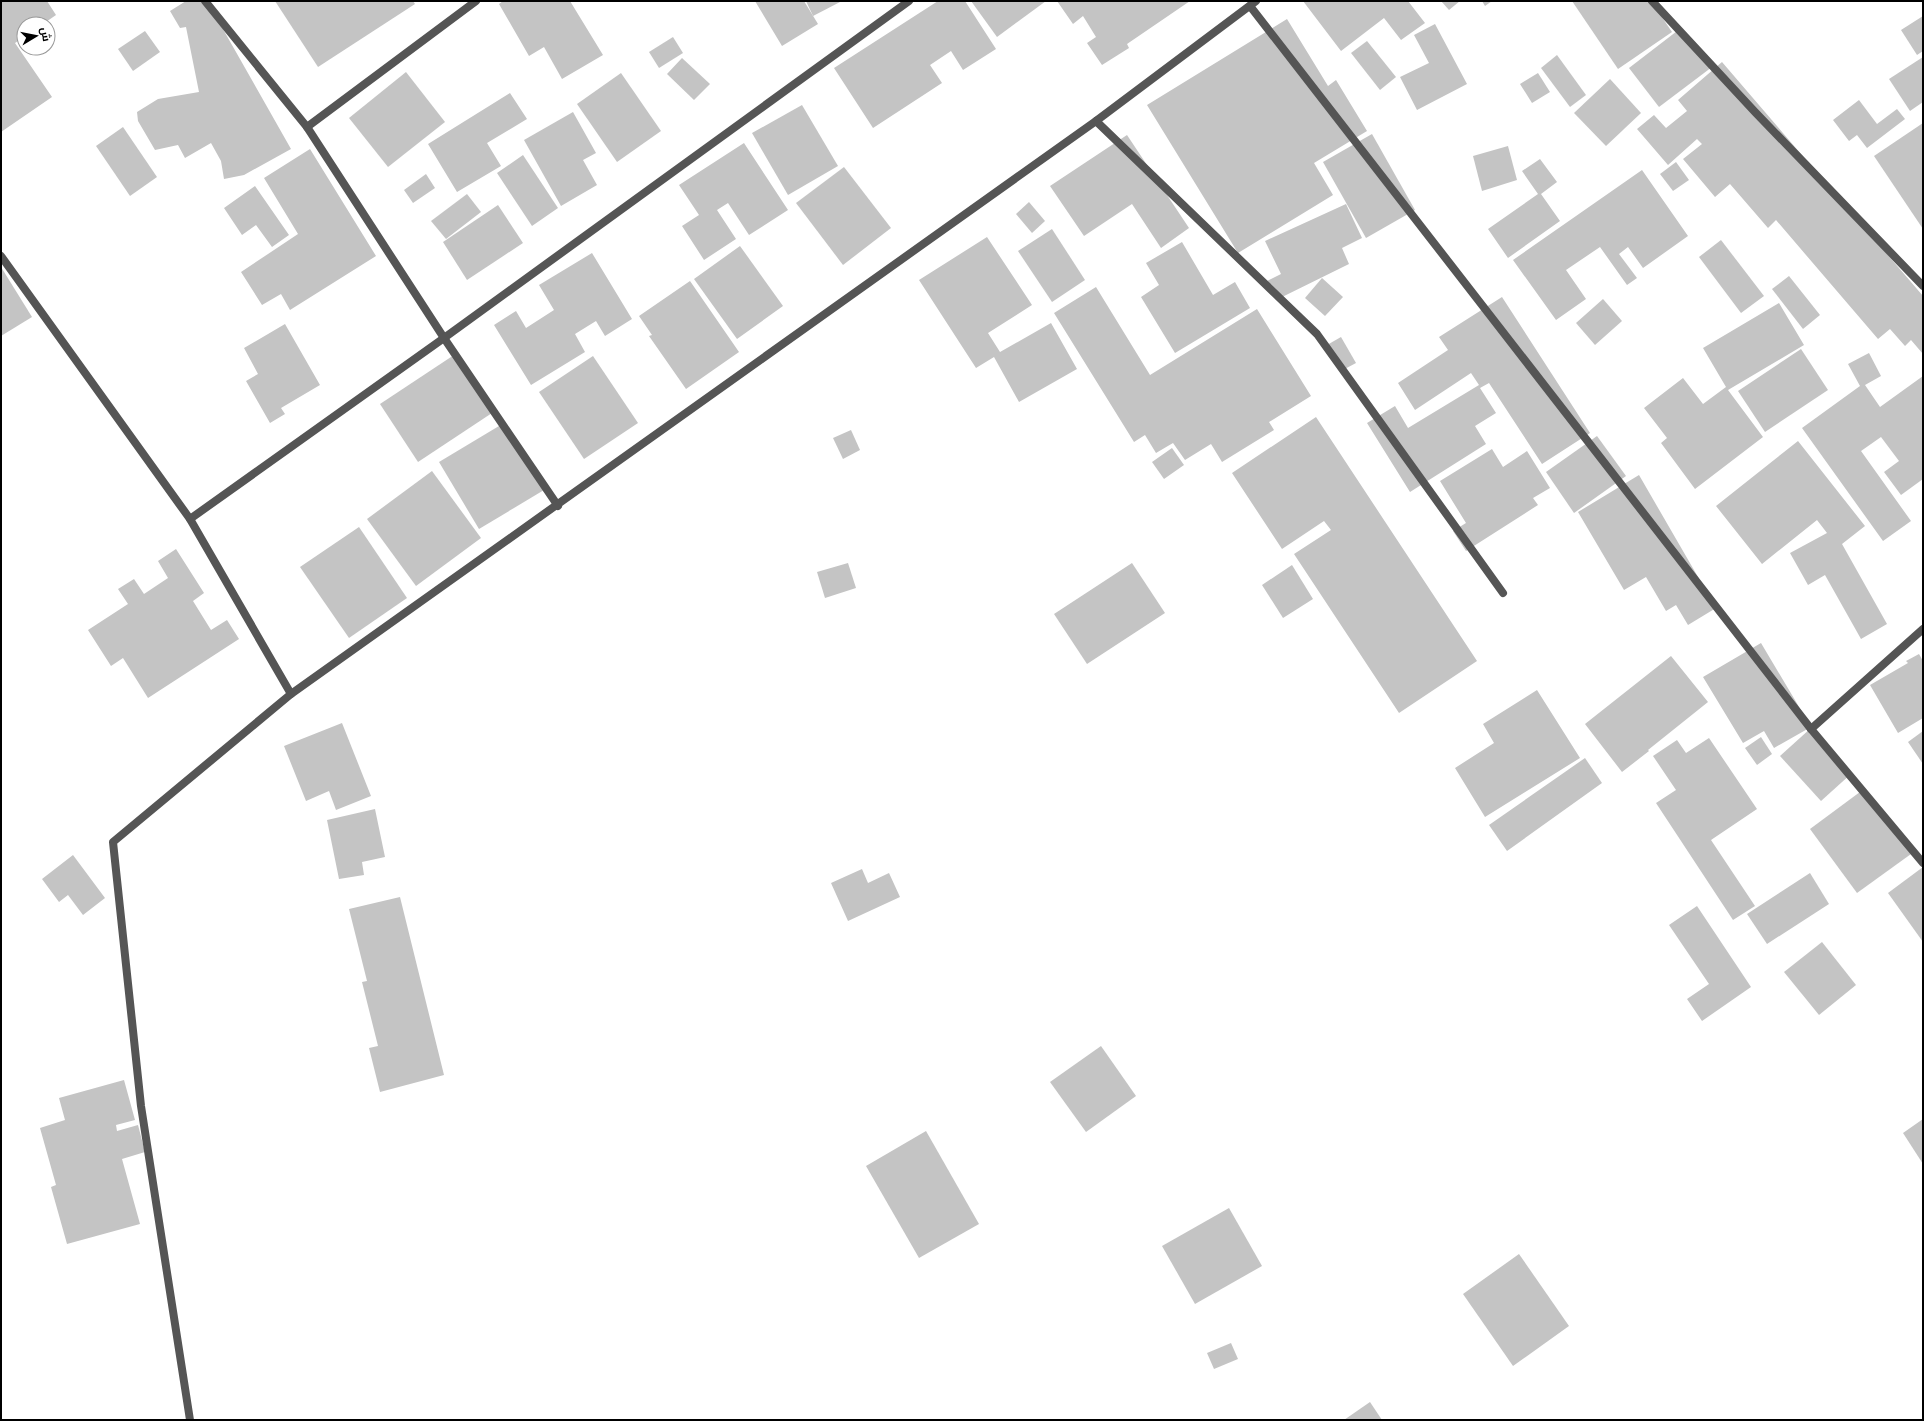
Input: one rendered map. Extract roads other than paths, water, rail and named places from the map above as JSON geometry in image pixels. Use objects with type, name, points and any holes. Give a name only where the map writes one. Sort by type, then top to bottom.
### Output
[{"type":"street","points":[[205,1],[307,128],[444,338],[558,506]]},
{"type":"street","points":[[307,128],[476,1]]},
{"type":"street","points":[[190,519],[444,338],[909,1]]},
{"type":"street","points":[[1652,1],[1755,112],[1923,286]]},
{"type":"street","points":[[190,1420],[141,1106],[113,842],[291,694],[558,506],[1096,121],[1253,4],[1811,729],[1923,864]]},
{"type":"street","points":[[1096,121],[1317,334],[1503,593]]},
{"type":"street","points":[[1,256],[190,519],[291,694]]},
{"type":"street","points":[[1811,729],[1923,629]]}]
